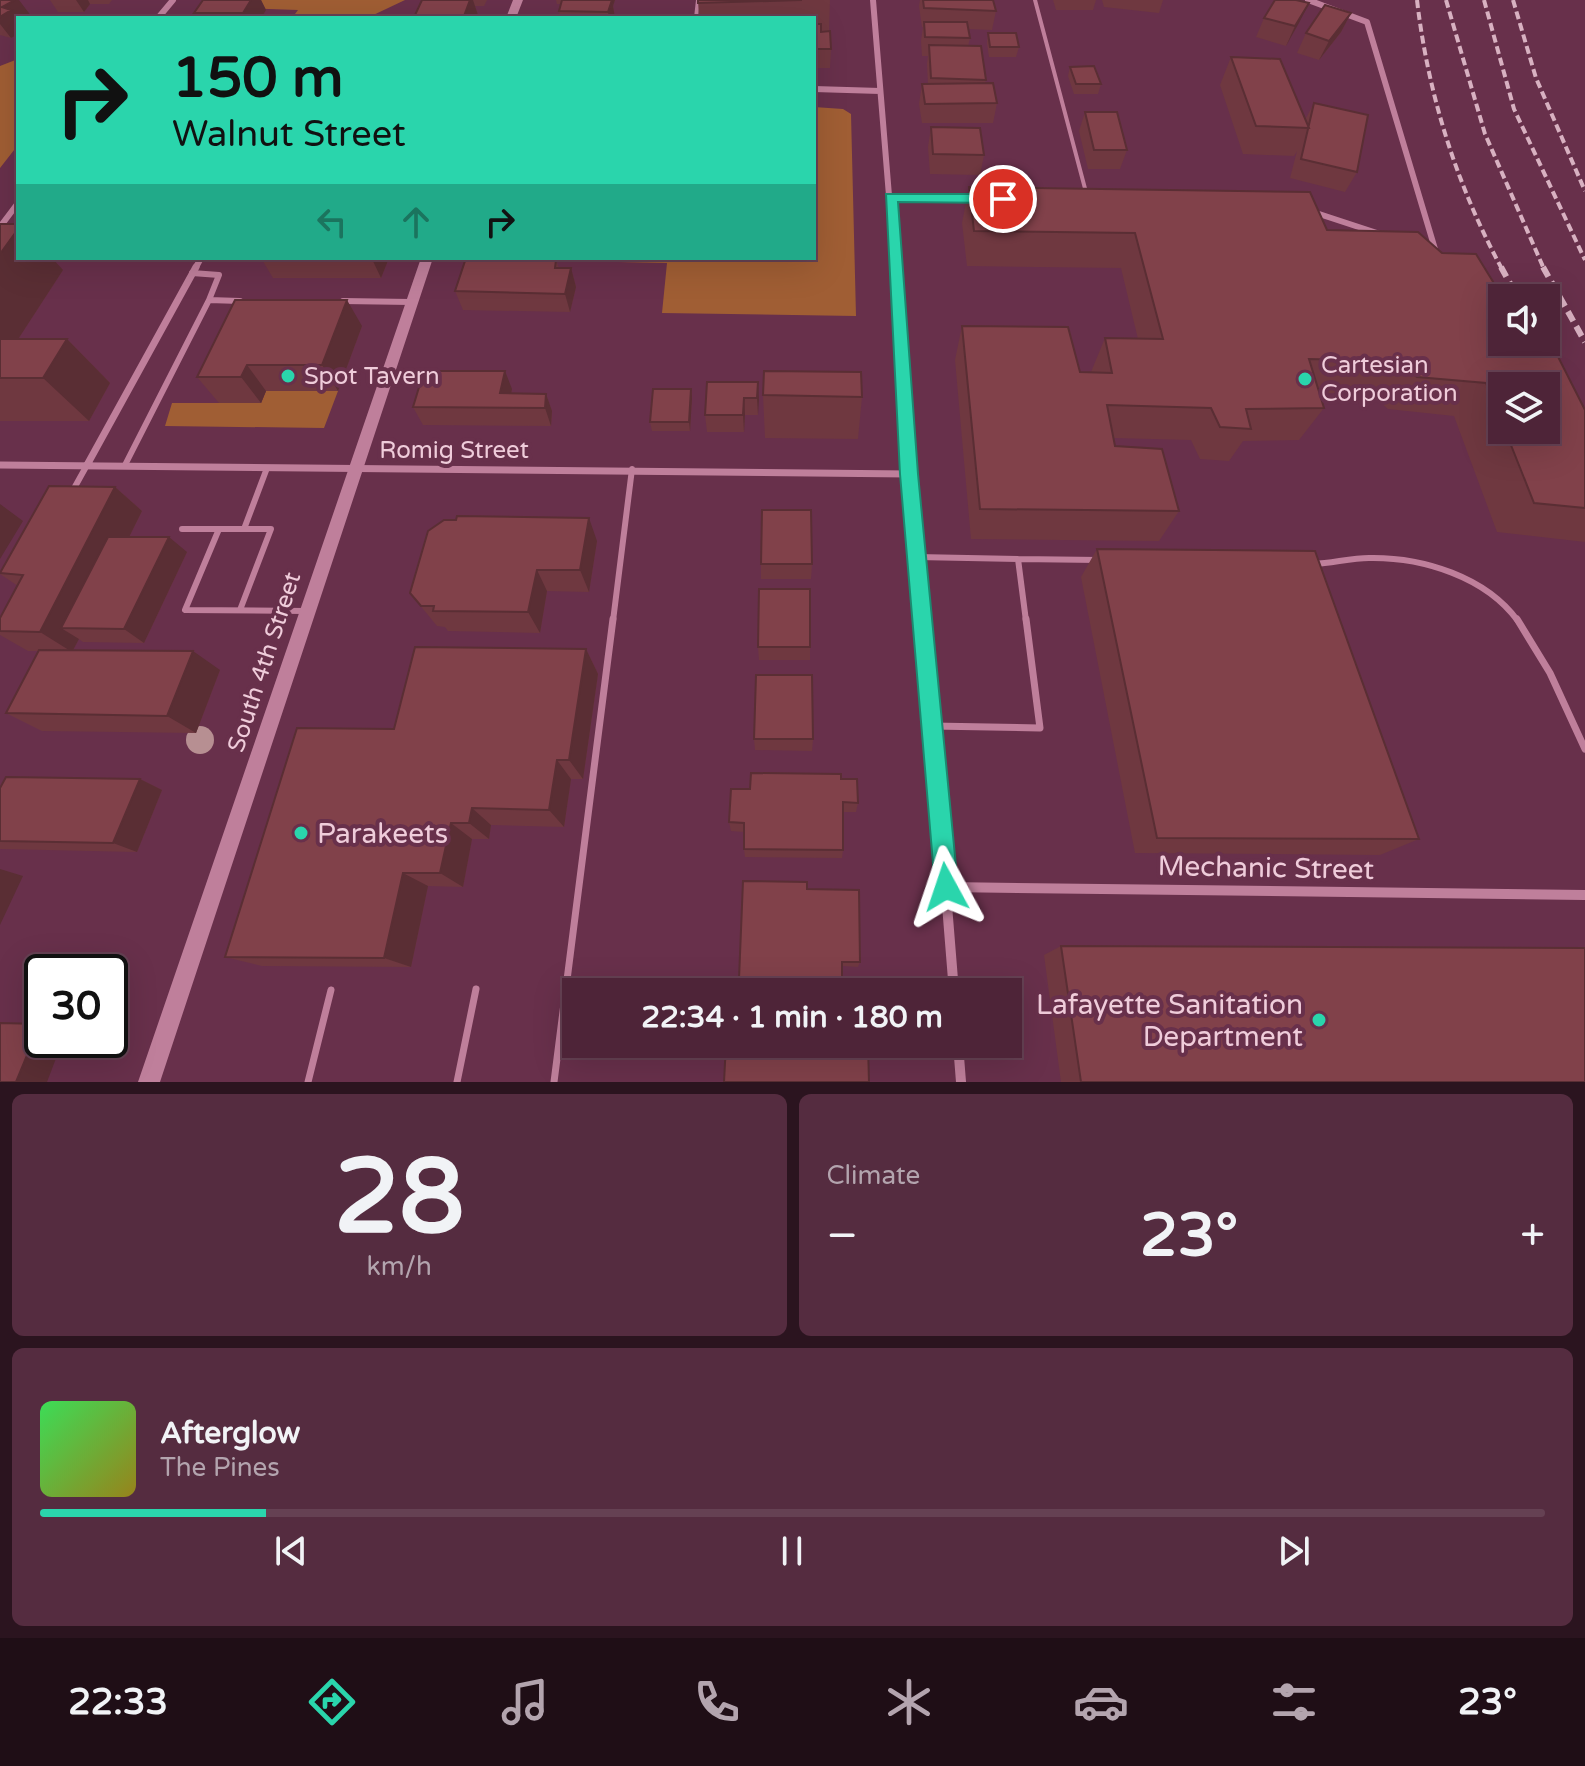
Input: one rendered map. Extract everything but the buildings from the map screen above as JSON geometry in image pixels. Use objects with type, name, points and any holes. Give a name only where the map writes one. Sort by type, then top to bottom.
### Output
[{"type":"main road","name":"South 4th Street","points":[[149,1082],[426,260]]},
{"type":"street","points":[[160,16],[173,0]]},
{"type":"street","points":[[873,0],[891,197],[909,474],[953,978]]},
{"type":"street","points":[[1308,0],[1367,22],[1435,249],[1422,246]]},
{"type":"street","points":[[816,89],[880,91]]},
{"type":"street","points":[[891,197],[982,198]]},
{"type":"street","points":[[1073,200],[1104,200]]},
{"type":"street","points":[[0,227],[16,206]]},
{"type":"street","points":[[1311,212],[1384,235]]},
{"type":"street","points":[[87,465],[200,260]]},
{"type":"street","name":"Romig Street","points":[[0,465],[909,474]]},
{"type":"street","name":"Mechanic Street","points":[[946,887],[1585,895]]},
{"type":"street","points":[[959,1058],[961,1082]]},
{"type":"lane","points":[[1035,0],[1088,200]]},
{"type":"lane","points":[[125,465],[219,275],[192,273]]},
{"type":"lane","points":[[209,300],[256,301]]},
{"type":"lane","points":[[336,301],[411,302]]},
{"type":"lane","points":[[68,499],[87,465]]},
{"type":"lane","points":[[244,529],[267,468]]},
{"type":"lane","points":[[554,1082],[632,469]]},
{"type":"lane","points":[[182,529],[271,529],[240,610]]},
{"type":"lane","points":[[219,529],[185,610],[306,611]]},
{"type":"lane","points":[[917,557],[1114,561]]},
{"type":"lane","points":[[1305,564],[1372,558],[1429,564],[1470,578],[1500,598],[1535,643],[1585,749]]},
{"type":"lane","points":[[932,726],[1040,728],[1018,559]]},
{"type":"lane","points":[[457,1082],[476,989]]},
{"type":"lane","points":[[308,1082],[331,990]]},
{"type":"shaded area","points":[[204,0],[405,0],[371,16],[294,16],[298,10],[204,7]]},
{"type":"shaded area","points":[[16,60],[16,148],[0,168],[0,66]]},
{"type":"shaded area","points":[[816,107],[843,109],[851,114],[856,316],[662,313],[667,263],[515,260],[816,260]]},
{"type":"shaded area","points":[[266,391],[338,391],[324,428],[165,426],[172,403],[261,403]]},
{"type":"railway","points":[[1417,0],[1429,70],[1447,139],[1471,205],[1502,269]]},
{"type":"railway","points":[[1446,0],[1485,134],[1544,268]]},
{"type":"railway","points":[[1484,0],[1514,109],[1585,260]]},
{"type":"railway","points":[[1513,0],[1536,78],[1585,191]]},
{"type":"railway","points":[[1501,267],[1510,284]]},
{"type":"railway","points":[[1544,268],[1585,342]]},
{"type":"place","name":"Spot Tavern","points":[[288,376]]},
{"type":"place","name":"Cartesian Corporation","points":[[1305,379]]},
{"type":"place","name":"Parakeets","points":[[301,833]]},
{"type":"place","name":"Lafayette Sanitation Department","points":[[1319,1020]]},
{"type":"route","points":[[946,887],[909,474],[891,197],[1003,199]]}]
